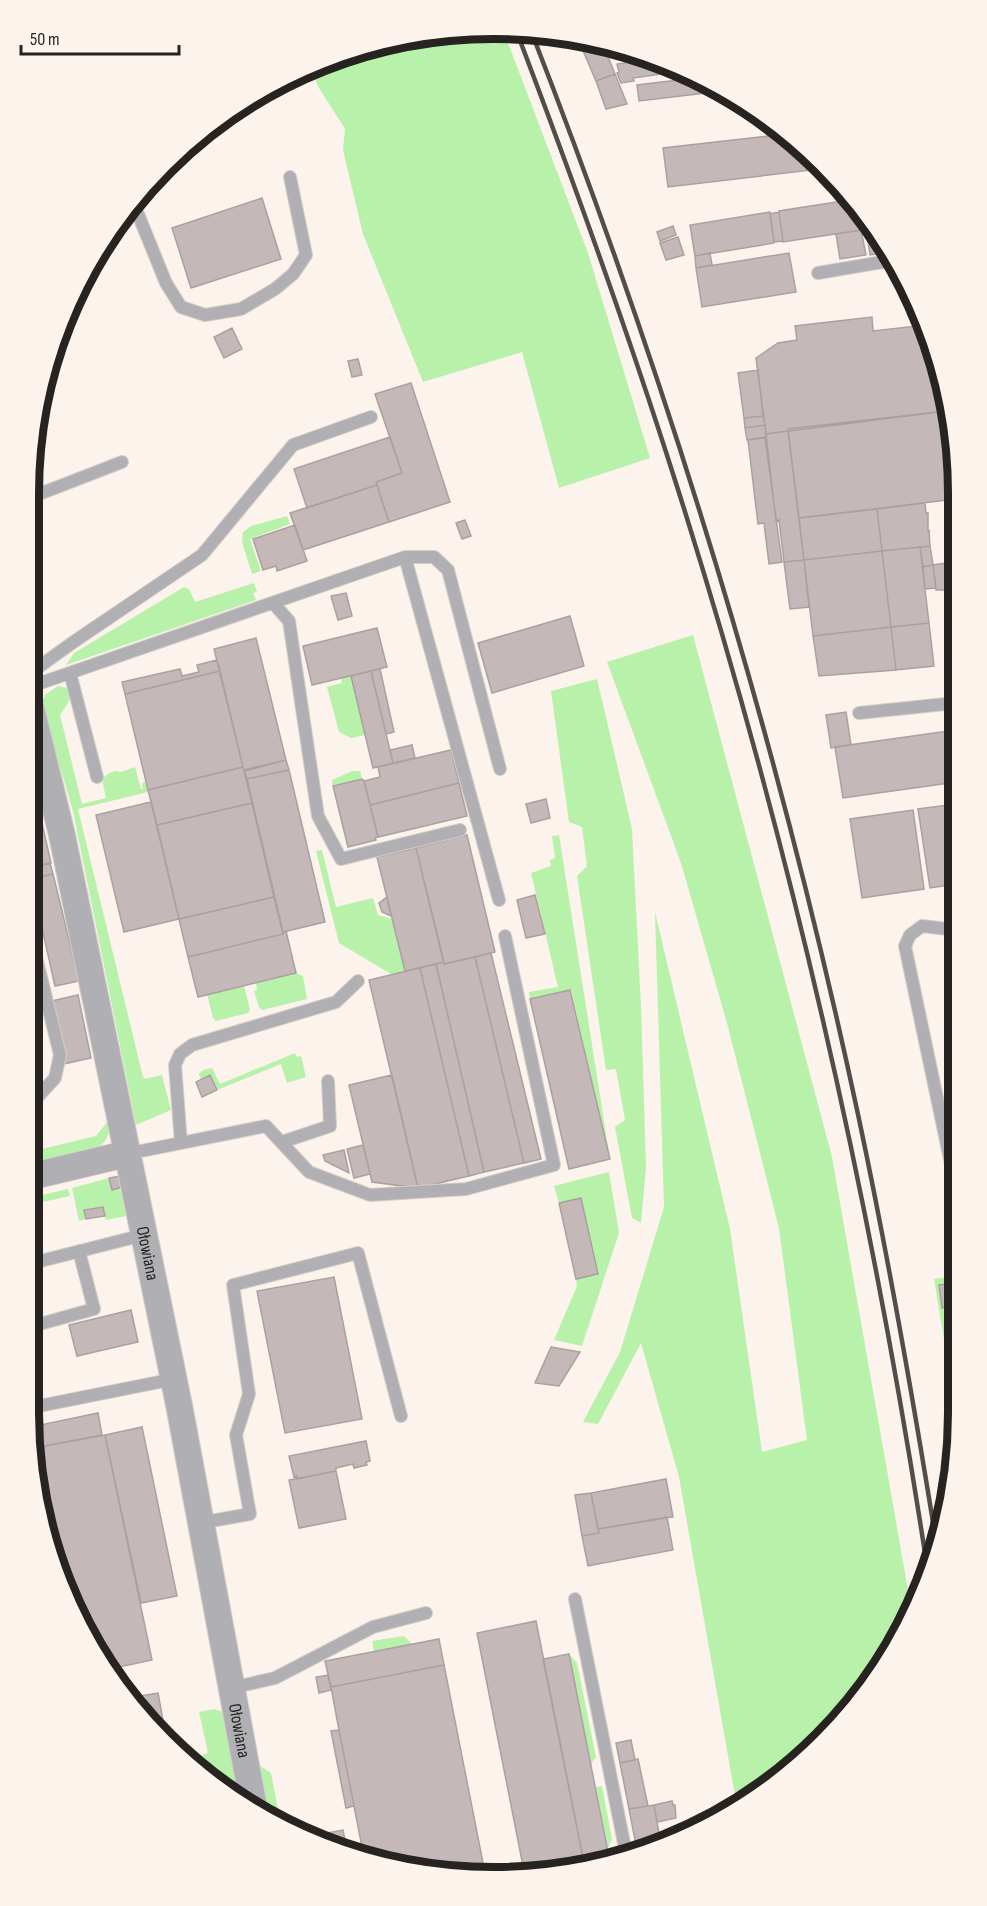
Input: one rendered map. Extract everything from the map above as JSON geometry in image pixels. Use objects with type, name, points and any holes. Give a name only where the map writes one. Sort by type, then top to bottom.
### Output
[{"type":"street","name":"Ołowiana","points":[[39,741],[62,835],[174,1379],[252,1797]]},
{"type":"street","points":[[39,1175],[126,1154]]},
{"type":"lane","points":[[137,212],[166,283],[181,307],[205,315],[241,309],[275,289],[293,274],[306,255],[290,177]]},
{"type":"lane","points":[[818,273],[884,262]]},
{"type":"lane","points":[[39,667],[202,555],[293,445],[371,417]]},
{"type":"lane","points":[[39,494],[122,462]]},
{"type":"lane","points":[[405,557],[499,900]]},
{"type":"lane","points":[[39,684],[405,557],[434,557],[448,570],[500,769]]},
{"type":"lane","points":[[273,603],[289,621],[318,816],[341,859],[460,830]]},
{"type":"lane","points":[[70,673],[97,777]]},
{"type":"lane","points":[[859,713],[948,704]]},
{"type":"lane","points":[[948,929],[922,926],[910,935],[905,946],[948,1150]]},
{"type":"lane","points":[[126,1154],[266,1126],[309,1172],[370,1195],[466,1189],[554,1165],[505,936]]},
{"type":"lane","points":[[39,968],[60,1055],[55,1078],[39,1095]]},
{"type":"lane","points":[[181,1143],[175,1065],[180,1054],[192,1045],[336,1002],[358,981]]},
{"type":"lane","points":[[282,1142],[330,1126],[328,1081]]},
{"type":"lane","points":[[39,1261],[143,1235]]},
{"type":"lane","points":[[39,1324],[94,1310],[79,1251]]},
{"type":"lane","points":[[200,1523],[250,1514],[236,1435],[249,1394],[232,1285],[358,1253],[401,1416]]},
{"type":"lane","points":[[39,1406],[174,1379]]},
{"type":"lane","points":[[575,1599],[625,1848]]},
{"type":"lane","points":[[231,1688],[275,1678],[373,1627],[426,1613]]},
{"type":"green space","points":[[507,39],[588,253],[650,458],[559,488],[522,352],[423,382],[363,234],[343,150],[345,129],[314,77],[376,54],[434,43]]},
{"type":"green space","points":[[287,516],[290,524],[250,539],[261,571],[252,574],[242,542],[243,532],[251,526]]},
{"type":"green space","points":[[254,583],[257,592],[253,593],[256,600],[66,665],[74,653],[184,587],[189,589],[195,602]]},
{"type":"green space","points":[[693,635],[832,1157],[909,1595],[887,1640],[854,1689],[835,1712],[793,1754],[735,1797],[679,1477],[641,1343],[598,1424],[583,1422],[620,1352],[664,1207],[655,912],[730,1229],[762,1452],[807,1440],[779,1228],[727,1023],[681,863],[607,662]]},
{"type":"green space","points":[[351,676],[365,735],[351,738],[339,732],[327,687],[342,683],[341,678]]},
{"type":"green space","points":[[597,679],[632,829],[646,1167],[641,1223],[632,1218],[615,1127],[625,1120],[616,1069],[606,1070],[577,876],[587,866],[582,827],[569,822],[551,691]]},
{"type":"green space","points":[[58,686],[67,688],[70,695],[60,715],[82,804],[106,798],[102,779],[109,773],[135,767],[141,789],[143,789],[142,783],[146,782],[148,792],[78,809],[143,1077],[145,1079],[162,1075],[171,1110],[136,1125],[73,811],[41,702],[46,694]]},
{"type":"green space","points":[[352,771],[360,771],[362,779],[333,786],[332,780]]},
{"type":"green space","points":[[559,835],[610,1159],[571,990],[530,999],[529,992],[558,987],[531,873],[551,866],[550,860],[555,858],[552,836]]},
{"type":"green space","points":[[322,850],[336,907],[373,898],[378,915],[392,919],[405,971],[391,974],[339,943],[316,851]]},
{"type":"green space","points":[[296,973],[303,976],[307,999],[262,1010],[259,1007],[254,991],[257,990],[256,983]]},
{"type":"green space","points":[[244,986],[250,1010],[248,1013],[216,1021],[213,1018],[207,994]]},
{"type":"green space","points":[[295,1053],[297,1057],[301,1056],[306,1077],[287,1083],[281,1064],[217,1090],[210,1075],[201,1079],[199,1074],[203,1070],[212,1068],[220,1084]]},
{"type":"green space","points":[[108,1121],[112,1127],[105,1141],[98,1148],[39,1161],[39,1150],[96,1136]]},
{"type":"green space","points":[[609,1172],[619,1233],[582,1346],[554,1340],[577,1286],[576,1279],[598,1274],[581,1199],[559,1203],[554,1186]]},
{"type":"green space","points":[[109,1178],[112,1190],[120,1188],[126,1216],[106,1220],[103,1207],[84,1210],[86,1219],[79,1221],[72,1188]]},
{"type":"green space","points":[[68,1189],[70,1196],[39,1203],[39,1196]]},
{"type":"green space","points":[[948,1277],[948,1284],[939,1285],[942,1307],[948,1306],[948,1364],[934,1279]]},
{"type":"green space","points":[[404,1636],[412,1644],[374,1651],[372,1641]]},
{"type":"green space","points":[[569,1654],[577,1663],[596,1757],[591,1764]]},
{"type":"green space","points":[[214,1709],[223,1712],[240,1789],[197,1756],[208,1753],[199,1712]]},
{"type":"green space","points":[[259,1765],[271,1773],[279,1813],[267,1806]]},
{"type":"green space","points":[[602,1786],[612,1839],[608,1848],[596,1787]]},
{"type":"building","points":[[582,48],[606,53],[615,74],[596,81]]},
{"type":"building","points":[[635,61],[665,73],[633,78],[634,81],[621,83],[617,73],[619,72],[617,64]]},
{"type":"building","points":[[615,74],[627,104],[606,109],[596,81]]},
{"type":"building","points":[[681,80],[708,93],[639,101],[637,85]]},
{"type":"building","points":[[773,135],[813,170],[668,187],[663,148]]},
{"type":"building","points":[[262,198],[281,259],[191,288],[172,228]]},
{"type":"building","points":[[841,201],[861,230],[783,242],[779,211]]},
{"type":"building","points":[[770,212],[774,243],[695,256],[690,225]]},
{"type":"building","points":[[779,212],[783,241],[774,242],[770,214]]},
{"type":"building","points":[[673,226],[676,235],[660,241],[657,232]]},
{"type":"building","points":[[861,230],[866,255],[840,259],[836,234]]},
{"type":"building","points":[[867,236],[879,254],[870,255]]},
{"type":"building","points":[[678,237],[684,255],[666,260],[660,243]]},
{"type":"building","points":[[710,253],[712,265],[696,268],[695,256]]},
{"type":"building","points":[[789,253],[796,292],[702,307],[696,268]]},
{"type":"building","points":[[872,317],[873,331],[916,326],[933,376],[940,412],[766,434],[756,358],[778,343],[797,340],[795,326]]},
{"type":"building","points":[[232,328],[242,349],[224,358],[214,337]]},
{"type":"building","points":[[358,359],[362,375],[352,377],[348,361]]},
{"type":"building","points":[[758,370],[763,416],[744,418],[738,373]]},
{"type":"building","points":[[411,383],[450,502],[389,522],[376,482],[402,473],[375,394]]},
{"type":"building","points":[[940,412],[947,464],[948,500],[799,518],[788,429]]},
{"type":"building","points":[[763,416],[765,425],[745,428],[744,418]]},
{"type":"building","points":[[765,425],[766,437],[747,440],[745,428]]},
{"type":"building","points":[[788,431],[804,560],[784,562],[779,520],[776,521],[766,434]]},
{"type":"building","points":[[390,437],[402,473],[376,482],[377,485],[307,508],[294,469]]},
{"type":"building","points":[[765,438],[782,562],[769,564],[764,523],[758,524],[748,440]]},
{"type":"building","points":[[377,485],[389,522],[303,550],[290,513]]},
{"type":"building","points":[[925,503],[926,513],[928,513],[930,546],[882,551],[877,509]]},
{"type":"building","points":[[877,509],[882,551],[804,560],[799,518]]},
{"type":"building","points":[[465,520],[471,536],[462,539],[456,523]]},
{"type":"building","points":[[295,525],[307,561],[277,571],[276,566],[263,570],[253,539]]},
{"type":"building","points":[[930,546],[933,565],[923,567],[920,547]]},
{"type":"building","points":[[920,547],[929,623],[891,627],[882,551]]},
{"type":"building","points":[[882,551],[891,627],[813,636],[804,560]]},
{"type":"building","points":[[804,560],[809,607],[790,609],[784,562]]},
{"type":"building","points":[[946,563],[948,565],[948,590],[936,590],[933,565]]},
{"type":"building","points":[[933,565],[936,588],[925,589],[923,567]]},
{"type":"building","points":[[346,593],[352,616],[338,620],[331,596]]},
{"type":"building","points":[[570,616],[584,666],[492,693],[478,643]]},
{"type":"building","points":[[929,623],[934,666],[896,670],[891,627]]},
{"type":"building","points":[[891,627],[896,670],[819,676],[813,636]]},
{"type":"building","points":[[377,628],[387,667],[312,685],[303,646]]},
{"type":"building","points":[[256,638],[286,760],[244,771],[214,649]]},
{"type":"building","points":[[217,660],[220,671],[125,694],[122,682],[180,669],[182,676],[199,672],[197,665]]},
{"type":"building","points":[[380,669],[394,732],[386,734],[371,671]]},
{"type":"building","points":[[220,671],[243,767],[148,790],[125,694]]},
{"type":"building","points":[[371,671],[393,763],[373,768],[351,676]]},
{"type":"building","points":[[846,712],[851,745],[831,748],[826,715]]},
{"type":"building","points":[[948,731],[948,783],[843,798],[835,747]]},
{"type":"building","points":[[412,745],[415,758],[393,763],[390,750]]},
{"type":"building","points":[[451,750],[459,783],[370,805],[364,781],[380,777],[378,767]]},
{"type":"building","points":[[286,760],[289,770],[247,779],[244,770]]},
{"type":"building","points":[[243,767],[252,803],[157,825],[148,790]]},
{"type":"building","points":[[289,770],[325,922],[283,932],[247,779]]},
{"type":"building","points":[[362,779],[378,837],[375,838],[376,840],[348,847],[333,786]]},
{"type":"building","points":[[459,783],[467,816],[378,837],[370,805]]},
{"type":"building","points":[[546,799],[550,818],[531,823],[526,804]]},
{"type":"building","points":[[151,802],[179,919],[124,932],[96,815]]},
{"type":"building","points":[[252,803],[274,897],[179,919],[157,825]]},
{"type":"building","points":[[948,805],[948,885],[930,888],[918,809]]},
{"type":"building","points":[[39,810],[51,863],[39,866]]},
{"type":"building","points":[[913,810],[924,889],[862,898],[850,819]]},
{"type":"building","points":[[467,835],[495,952],[444,964],[416,848]]},
{"type":"building","points":[[416,848],[444,962],[405,971],[377,857]]},
{"type":"building","points":[[50,863],[53,874],[39,878],[39,866]]},
{"type":"building","points":[[53,874],[79,981],[55,986],[39,915],[39,877]]},
{"type":"building","points":[[535,895],[545,934],[526,938],[517,900]]},
{"type":"building","points":[[274,897],[283,934],[188,957],[179,919]]},
{"type":"building","points":[[387,897],[391,916],[382,912],[379,903]]},
{"type":"building","points":[[286,931],[296,973],[198,997],[188,957],[283,934]]},
{"type":"building","points":[[491,953],[541,1159],[524,1163],[475,957]]},
{"type":"building","points":[[475,957],[524,1163],[484,1172],[436,964]]},
{"type":"building","points":[[436,964],[484,1172],[469,1176],[420,968]]},
{"type":"building","points":[[420,968],[469,1176],[418,1188],[369,980]]},
{"type":"building","points":[[570,990],[610,1159],[569,1169],[530,999]]},
{"type":"building","points":[[78,995],[91,1058],[59,1065],[47,1002]]},
{"type":"building","points":[[210,1075],[217,1090],[202,1097],[196,1082]]},
{"type":"building","points":[[392,1075],[418,1188],[372,1182],[349,1085]]},
{"type":"building","points":[[363,1145],[370,1174],[354,1178],[347,1149]]},
{"type":"building","points":[[344,1150],[349,1173],[325,1161],[323,1155]]},
{"type":"building","points":[[120,1176],[122,1187],[112,1190],[109,1178]]},
{"type":"building","points":[[581,1198],[598,1274],[576,1279],[559,1203]]},
{"type":"building","points":[[103,1207],[105,1216],[86,1219],[84,1210]]},
{"type":"building","points":[[334,1277],[362,1419],[285,1433],[257,1291]]},
{"type":"building","points":[[948,1284],[948,1307],[942,1308],[939,1285]]},
{"type":"building","points":[[131,1310],[138,1342],[77,1356],[69,1325]]},
{"type":"building","points":[[551,1347],[580,1352],[559,1386],[535,1383]]},
{"type":"building","points":[[98,1413],[102,1435],[40,1447],[39,1425]]},
{"type":"building","points":[[142,1427],[177,1596],[141,1603],[105,1435]]},
{"type":"building","points":[[105,1435],[152,1660],[118,1667],[86,1614],[63,1559],[54,1530],[40,1447]]},
{"type":"building","points":[[366,1441],[370,1461],[366,1462],[367,1465],[354,1468],[353,1464],[336,1468],[336,1471],[297,1479],[297,1476],[294,1477],[289,1456]]},
{"type":"building","points":[[336,1471],[346,1519],[299,1528],[289,1480]]},
{"type":"building","points":[[666,1479],[673,1517],[598,1529],[591,1493]]},
{"type":"building","points":[[591,1493],[599,1533],[582,1536],[575,1495]]},
{"type":"building","points":[[667,1517],[673,1550],[588,1566],[582,1536],[599,1533],[598,1529]]},
{"type":"building","points":[[536,1621],[583,1858],[523,1866],[477,1633]]},
{"type":"building","points":[[439,1639],[444,1665],[331,1687],[325,1661]]},
{"type":"building","points":[[569,1654],[608,1853],[583,1858],[543,1659]]},
{"type":"building","points":[[444,1665],[484,1867],[434,1863],[362,1848],[331,1687]]},
{"type":"building","points":[[328,1675],[331,1690],[319,1693],[316,1677]]},
{"type":"building","points":[[158,1693],[164,1725],[152,1712],[139,1696]]},
{"type":"building","points":[[339,1730],[354,1806],[346,1808],[331,1731]]},
{"type":"building","points":[[631,1740],[635,1760],[620,1763],[616,1743]]},
{"type":"building","points":[[638,1759],[648,1806],[629,1809],[620,1763]]},
{"type":"building","points":[[672,1801],[675,1805],[676,1818],[657,1822],[654,1805]]},
{"type":"building","points":[[654,1805],[659,1835],[636,1844],[629,1809]]},
{"type":"building","points":[[343,1830],[345,1842],[324,1833]]},
{"type":"railway","points":[[520,40],[598,252],[656,420],[754,747],[790,883],[853,1157],[881,1295],[925,1555]]},
{"type":"railway","points":[[535,41],[629,298],[675,433],[757,705],[794,842],[828,980],[870,1172],[901,1333],[934,1527]]}]
